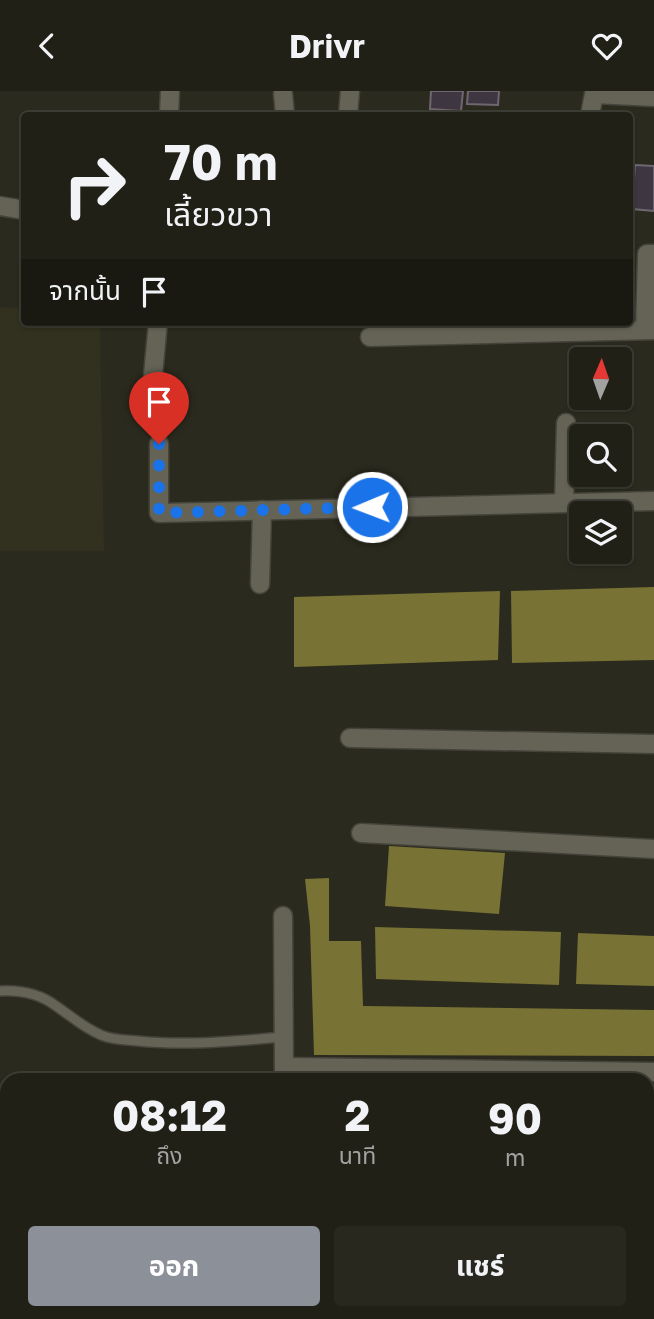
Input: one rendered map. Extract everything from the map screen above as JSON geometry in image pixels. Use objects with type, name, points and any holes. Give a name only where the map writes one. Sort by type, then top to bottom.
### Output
[{"type":"street","points":[[169,112],[170,91]]},
{"type":"street","points":[[348,112],[350,91]]},
{"type":"street","points":[[284,94],[285,112]]},
{"type":"street","points":[[591,112],[594,94],[654,97]]},
{"type":"street","points":[[0,206],[21,210]]},
{"type":"street","points":[[370,337],[650,330],[647,254],[654,254]]},
{"type":"street","points":[[153,375],[158,326]]},
{"type":"street","points":[[564,503],[566,423]]},
{"type":"street","points":[[159,444],[159,513],[654,501]]},
{"type":"street","points":[[260,584],[262,510]]},
{"type":"street","points":[[350,738],[654,744]]},
{"type":"street","points":[[361,833],[654,849]]},
{"type":"street","points":[[283,916],[284,1073],[654,1072]]},
{"type":"lane","points":[[0,991],[33,994],[103,1036],[163,1043],[207,1043],[284,1037]]},
{"type":"shaded area","points":[[0,307],[21,309],[21,326],[100,326],[104,551],[0,551]]},
{"type":"shaded area","points":[[654,587],[654,660],[512,663],[511,591]]},
{"type":"shaded area","points":[[500,591],[498,660],[294,667],[294,597]]},
{"type":"shaded area","points":[[389,846],[505,853],[499,914],[385,906]]},
{"type":"shaded area","points":[[329,878],[329,941],[361,941],[363,1006],[654,1010],[654,1056],[314,1055],[310,926],[305,879]]},
{"type":"shaded area","points":[[375,927],[561,932],[559,985],[376,979]]},
{"type":"shaded area","points":[[578,933],[654,936],[654,986],[576,984]]},
{"type":"building","points":[[431,91],[463,91],[461,111],[430,109]]},
{"type":"building","points":[[468,91],[499,91],[498,105],[467,104]]},
{"type":"building","points":[[635,165],[654,166],[654,211],[633,209]]},
{"type":"route","points":[[159,444],[159,513],[372,507]]}]
